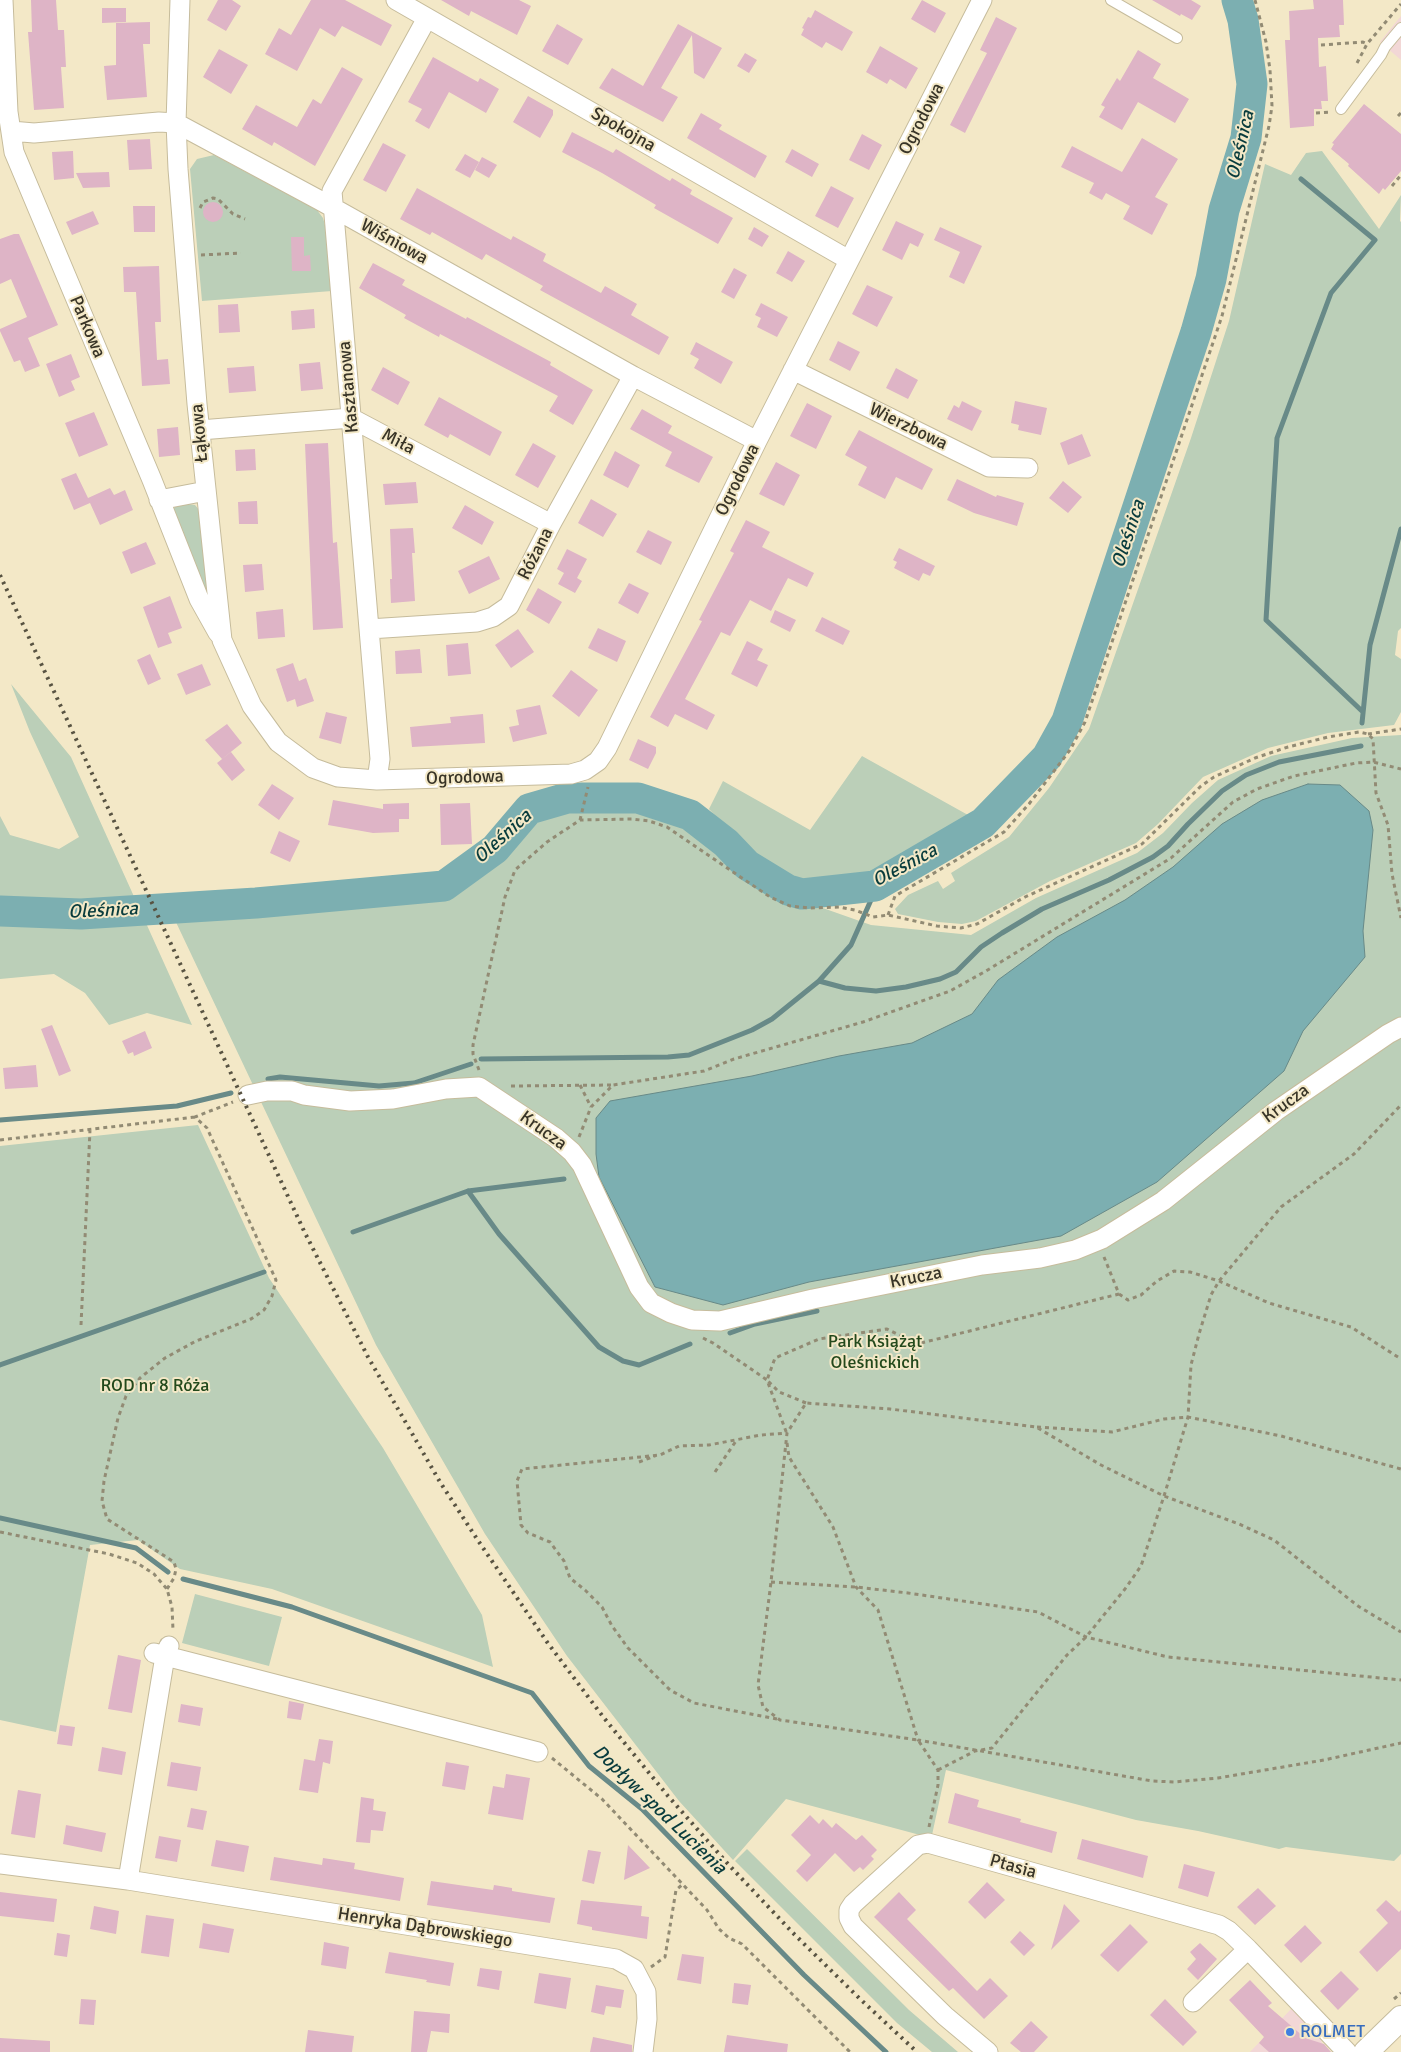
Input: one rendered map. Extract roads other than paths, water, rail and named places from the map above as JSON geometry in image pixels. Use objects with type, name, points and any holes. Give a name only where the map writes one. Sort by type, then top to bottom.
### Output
[{"type":"street","name":"Parkowa","points":[[3,0],[8,112],[6,131],[199,599],[222,640]]},
{"type":"street","name":"Łąkowa","points":[[180,0],[176,123],[200,430],[222,640],[252,706],[278,742],[313,768],[338,777],[377,780]]},
{"type":"street","name":"Spokojna","points":[[396,0],[850,260]]},
{"type":"street","name":"Ogrodowa","points":[[377,780],[571,774],[585,770],[598,761],[611,739],[757,441],[982,0]]},
{"type":"street","name":"Kasztanowa","points":[[377,780],[380,759],[332,191],[427,18]]},
{"type":"street","name":"Wiśniowa","points":[[6,131],[34,133],[159,122],[176,123],[633,376],[757,441]]},
{"type":"street","name":"Wierzbowa","points":[[793,370],[989,467],[1028,468]]},
{"type":"street","name":"Różana","points":[[369,629],[477,622],[493,617],[509,606],[551,524],[633,376]]},
{"type":"street","points":[[200,430],[351,418]]},
{"type":"street","name":"Miła","points":[[351,418],[551,524]]},
{"type":"street","points":[[159,500],[206,491]]},
{"type":"street","name":"Krucza","points":[[242,1098],[267,1091],[292,1091],[304,1095],[350,1101],[393,1098],[452,1088],[479,1086],[556,1138],[572,1152],[582,1165],[639,1287],[650,1304],[671,1314],[692,1320],[720,1321],[813,1299],[982,1265],[1040,1258],[1076,1250],[1102,1239],[1163,1201],[1276,1111],[1401,1027]]},
{"type":"street","points":[[128,1880],[162,1652],[538,1752]]},
{"type":"street","name":"Ptasia","points":[[988,2052],[945,2016],[853,1926],[849,1918],[853,1904],[912,1848],[928,1843],[1219,1925],[1248,1949],[1347,2052]]},
{"type":"street","name":"Henryka Dąbrowskiego","points":[[0,1864],[128,1880],[616,1958],[634,1969],[639,1977],[647,2000],[643,2052]]},
{"type":"street","points":[[1193,2002],[1248,1949]]},
{"type":"street","points":[[1366,2052],[1401,2018]]},
{"type":"lane","points":[[1111,0],[1177,38]]},
{"type":"lane","points":[[1341,109],[1382,55],[1385,47],[1401,28]]},
{"type":"water","points":[[1308,784],[1340,785],[1369,811],[1373,830],[1363,931],[1365,957],[1303,1031],[1284,1071],[1157,1182],[1061,1236],[809,1282],[723,1305],[655,1287],[599,1177],[596,1154],[596,1118],[610,1101],[752,1076],[839,1056],[912,1043],[972,1014],[998,980],[1057,937],[1125,900],[1173,867],[1222,824],[1262,800]]},
{"type":"waterway","name":"Oleśnica","points":[[0,911],[81,914],[256,903],[444,886],[495,849],[529,809],[567,798],[638,798],[690,815],[726,843],[747,865],[788,890],[802,894],[875,886],[983,823],[1047,757],[1067,721],[1196,332],[1211,279],[1224,210],[1246,138],[1252,84],[1243,20],[1237,0]]},
{"type":"waterway","points":[[1301,179],[1375,240],[1331,293],[1277,438],[1266,620],[1363,712]]},
{"type":"waterway","points":[[1362,723],[1370,645],[1401,529]]},
{"type":"waterway","points":[[819,981],[845,988],[876,991],[906,987],[940,979],[956,972],[981,947],[1042,909],[1109,880],[1153,857],[1168,846],[1222,791],[1246,775],[1279,762],[1361,746]]},
{"type":"waterway","points":[[481,1059],[668,1057],[689,1055],[752,1030],[772,1019],[819,981],[851,945],[871,900],[875,886]]},
{"type":"waterway","points":[[268,1079],[280,1077],[379,1086],[414,1083],[471,1064]]},
{"type":"waterway","points":[[0,1120],[177,1106],[231,1093]]},
{"type":"waterway","points":[[353,1232],[468,1191],[564,1179]]},
{"type":"waterway","points":[[468,1191],[499,1234],[599,1347],[623,1361],[639,1365],[690,1344]]},
{"type":"waterway","points":[[0,1365],[264,1272]]},
{"type":"waterway","points":[[730,1333],[755,1324],[817,1311]]},
{"type":"waterway","name":"Dopływ spod Lucienia","points":[[0,1518],[136,1548],[168,1572]]},
{"type":"waterway","name":"Dopływ spod Lucienia","points":[[183,1579],[292,1607],[532,1693],[589,1766],[642,1809],[804,1975],[886,2052]]},
{"type":"railway","points":[[0,575],[304,1231],[368,1357],[440,1482],[547,1642],[604,1718],[668,1796],[728,1864],[793,1933],[917,2052]]},
{"type":"place","name":"ROLMET","points":[[1290,2032]]},
{"type":"park label","name":"Park Książąt Oleśnickich","points":[[875,1352]]},
{"type":"park label","name":"ROD nr 8 Róża","points":[[155,1386]]}]
